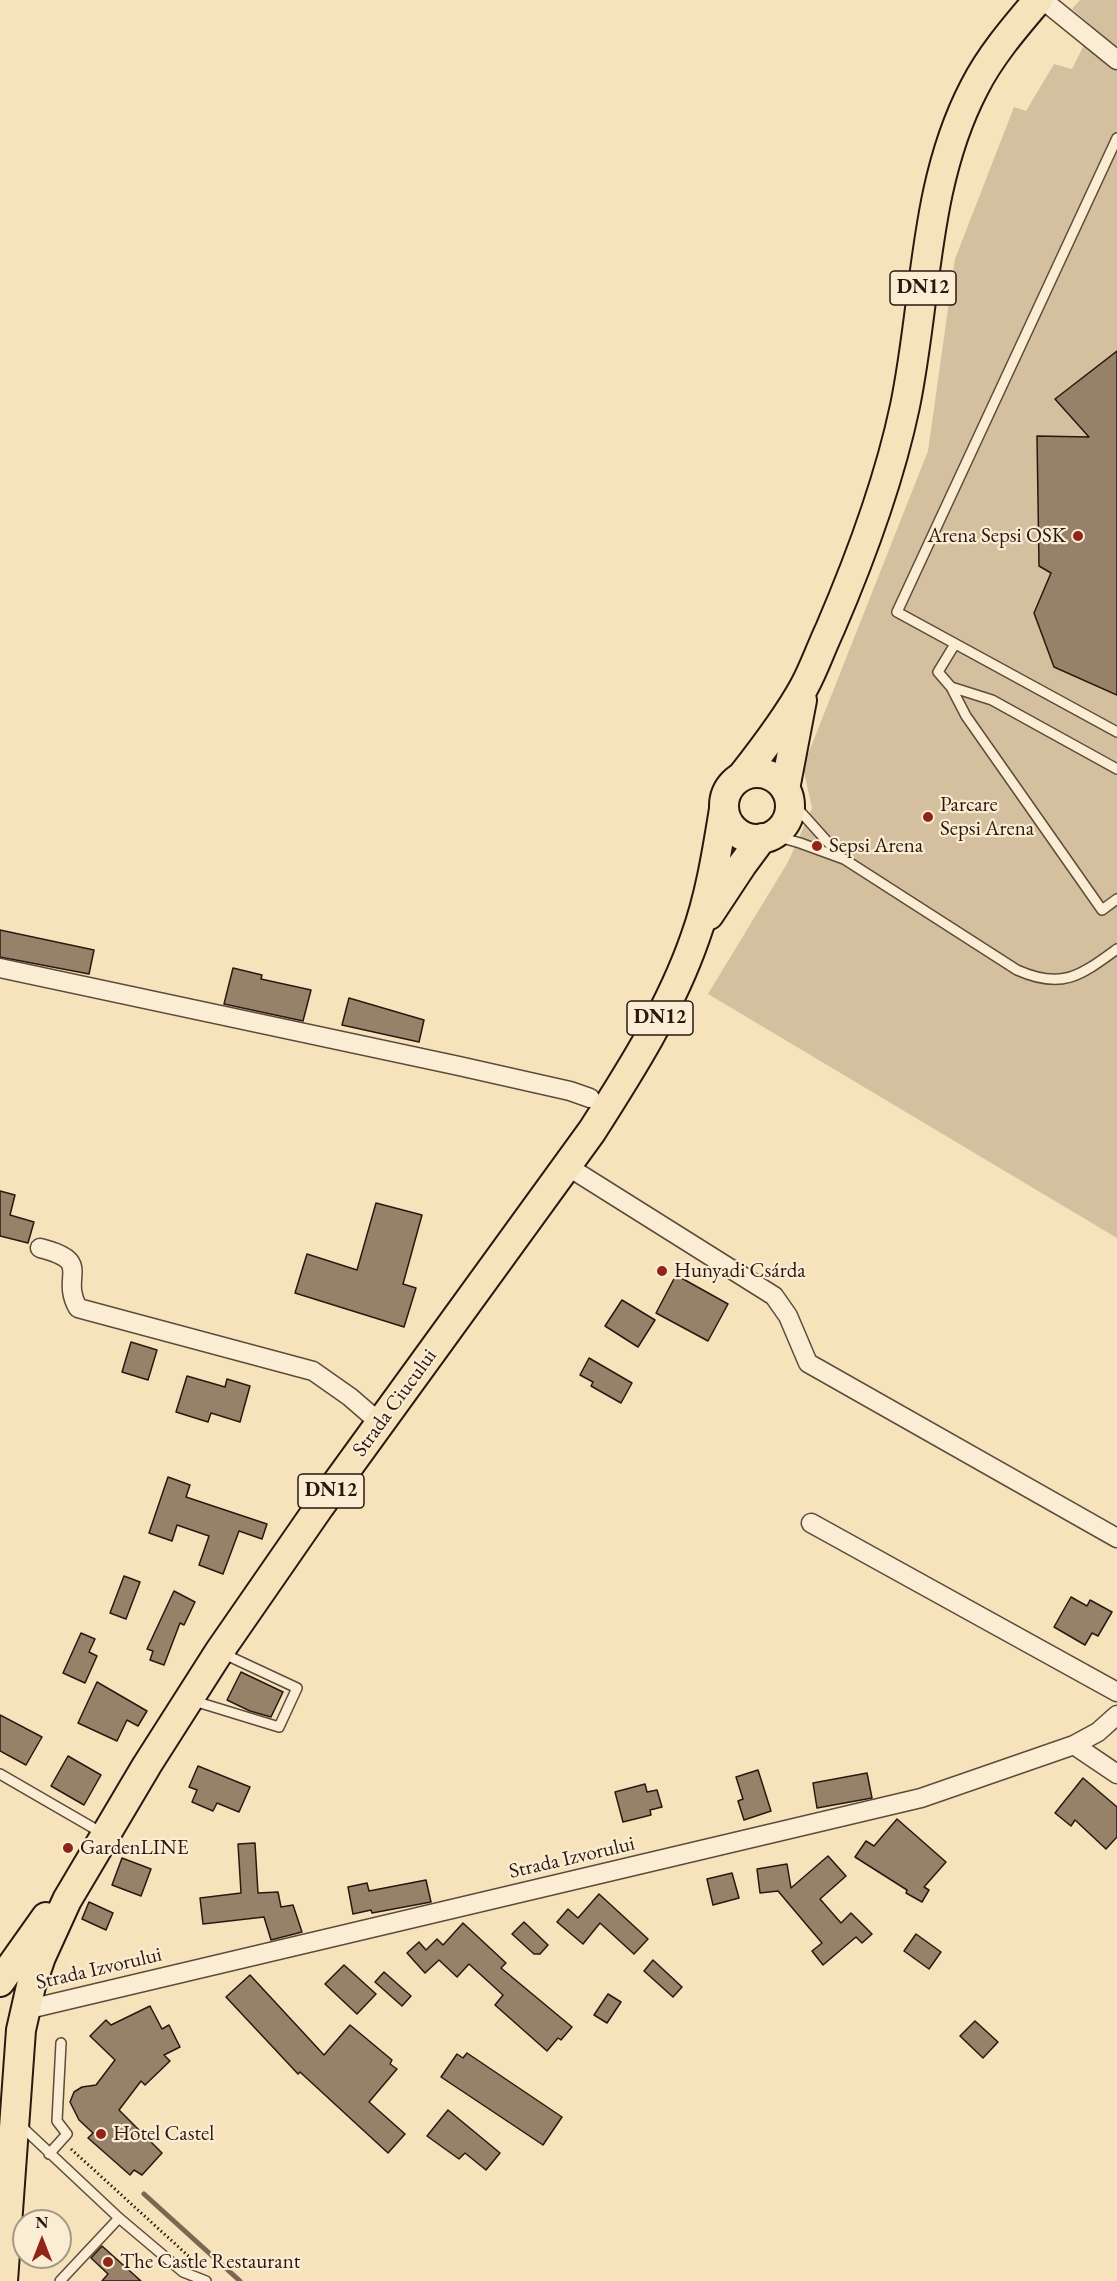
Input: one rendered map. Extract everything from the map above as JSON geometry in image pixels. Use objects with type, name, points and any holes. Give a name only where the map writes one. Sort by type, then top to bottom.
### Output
[{"type":"main road","name":"DN12","points":[[742,776],[762,751],[804,687],[845,594],[889,467],[910,378],[933,213],[954,136],[975,87],[989,62],[1038,0]]},
{"type":"main road","name":"DN12","points":[[787,794],[804,687]]},
{"type":"main road","points":[[760,773],[770,776],[778,781],[787,794],[790,810],[787,820],[781,829],[767,837],[751,838],[741,835],[727,820],[724,809],[725,799],[729,789],[742,776],[760,773]]},
{"type":"main road","name":"DN12","points":[[696,938],[716,857],[724,809]]},
{"type":"main road","name":"DN12","points":[[603,1096],[657,1023],[696,938],[742,865],[767,837]]},
{"type":"main road","name":"Strada Ciucului","points":[[67,1900],[219,1652],[320,1506],[567,1166],[603,1096]]},
{"type":"main road","name":"DN12","points":[[3,2281],[4,2204],[14,2119],[18,2057],[25,2010],[41,1957],[67,1900]]},
{"type":"main road","points":[[0,1982],[43,1919],[67,1900]]},
{"type":"street","points":[[1043,0],[1117,60]]},
{"type":"street","points":[[0,968],[570,1091],[603,1096]]},
{"type":"street","points":[[567,1166],[774,1296],[788,1316],[808,1363],[1117,1538]]},
{"type":"street","points":[[40,1248],[61,1254],[68,1259],[72,1266],[74,1300],[78,1308],[313,1371],[337,1387],[380,1424]]},
{"type":"street","points":[[811,1523],[1117,1692]]},
{"type":"street","name":"Strada Izvorului","points":[[25,2010],[902,1803],[1074,1745],[1098,1732],[1117,1715]]},
{"type":"street","points":[[1074,1745],[1117,1774]]},
{"type":"lane","points":[[1117,138],[897,612],[1117,732]]},
{"type":"lane","points":[[955,644],[939,672],[951,687],[966,716],[1102,910],[1117,899]]},
{"type":"lane","points":[[951,687],[992,700],[1117,769]]},
{"type":"lane","points":[[787,794],[844,860]]},
{"type":"lane","points":[[767,837],[800,843],[844,860],[1017,970],[1035,978],[1051,980],[1073,977],[1089,969],[1117,949]]},
{"type":"lane","points":[[189,1699],[279,1727],[297,1688],[219,1652]]},
{"type":"lane","points":[[0,1774],[106,1834]]},
{"type":"lane","points":[[49,2154],[67,2134],[57,2121],[60,2043]]},
{"type":"lane","points":[[14,2119],[119,2218],[183,2272],[206,2281]]},
{"type":"lane","points":[[60,2281],[119,2218]]},
{"type":"path","points":[[67,2145],[200,2266]]},
{"type":"shaded area","points":[[1080,0],[1117,0],[1117,1238],[708,994],[788,862],[812,808],[803,767],[928,451],[955,259],[1014,107],[1026,111],[1054,64],[1072,69],[1093,27],[1072,9]]},
{"type":"building","name":"Arena Sepsi OSK","points":[[1117,351],[1117,695],[1054,667],[1034,613],[1051,573],[1039,566],[1037,436],[1089,437],[1055,399]]},
{"type":"building","points":[[0,930],[94,950],[89,974],[0,957]]},
{"type":"building","points":[[233,968],[262,975],[261,979],[311,990],[303,1021],[224,1004]]},
{"type":"building","points":[[349,998],[424,1020],[419,1042],[342,1025]]},
{"type":"building","points":[[0,1191],[15,1195],[10,1215],[34,1222],[28,1243],[0,1236]]},
{"type":"building","points":[[376,1203],[422,1215],[403,1284],[416,1288],[404,1327],[295,1293],[307,1254],[357,1270]]},
{"type":"building","points":[[676,1275],[728,1304],[708,1341],[656,1313]]},
{"type":"building","points":[[622,1300],[655,1320],[638,1347],[605,1326]]},
{"type":"building","points":[[131,1342],[157,1350],[148,1380],[122,1372]]},
{"type":"building","points":[[589,1358],[632,1383],[621,1403],[591,1386],[593,1382],[580,1375]]},
{"type":"building","points":[[187,1376],[225,1387],[227,1379],[250,1386],[240,1422],[211,1413],[208,1422],[176,1412]]},
{"type":"building","points":[[168,1477],[190,1485],[186,1497],[267,1524],[262,1539],[239,1531],[223,1574],[199,1565],[209,1536],[177,1525],[172,1541],[149,1533]]},
{"type":"building","points":[[124,1576],[140,1582],[126,1619],[110,1613]]},
{"type":"building","points":[[174,1591],[195,1602],[184,1625],[180,1623],[164,1665],[150,1660],[153,1651],[147,1649]]},
{"type":"building","points":[[1071,1597],[1087,1606],[1090,1600],[1112,1612],[1098,1636],[1092,1633],[1085,1645],[1054,1627]]},
{"type":"building","points":[[81,1633],[95,1639],[89,1652],[97,1656],[85,1683],[63,1673]]},
{"type":"building","points":[[241,1672],[283,1692],[271,1717],[250,1711],[227,1700]]},
{"type":"building","points":[[97,1682],[147,1711],[138,1726],[127,1720],[117,1741],[78,1723]]},
{"type":"building","points":[[0,1715],[42,1737],[26,1765],[0,1751]]},
{"type":"building","points":[[68,1756],[101,1775],[84,1805],[51,1786]]},
{"type":"building","points":[[198,1766],[250,1787],[239,1812],[217,1803],[213,1811],[192,1802],[197,1790],[189,1787]]},
{"type":"building","points":[[758,1770],[771,1811],[744,1820],[738,1801],[743,1799],[736,1777]]},
{"type":"building","points":[[867,1773],[872,1798],[817,1808],[813,1783]]},
{"type":"building","points":[[1083,1778],[1117,1807],[1117,1837],[1106,1849],[1075,1820],[1071,1826],[1055,1813]]},
{"type":"building","points":[[645,1784],[647,1792],[657,1790],[662,1807],[650,1810],[651,1815],[623,1822],[615,1792]]},
{"type":"building","points":[[897,1819],[946,1862],[924,1887],[929,1890],[922,1902],[855,1857],[866,1841],[874,1846]]},
{"type":"building","points":[[255,1843],[258,1893],[278,1892],[281,1907],[293,1905],[302,1932],[271,1940],[264,1917],[203,1924],[200,1898],[241,1893],[238,1844]]},
{"type":"building","points":[[828,1856],[846,1876],[820,1899],[841,1923],[851,1913],[872,1934],[862,1943],[856,1937],[823,1965],[812,1951],[822,1943],[778,1891],[760,1893],[757,1869],[787,1864],[791,1888]]},
{"type":"building","points":[[122,1858],[151,1869],[141,1896],[112,1885]]},
{"type":"building","points":[[732,1873],[739,1898],[713,1905],[707,1879]]},
{"type":"building","points":[[426,1880],[431,1902],[372,1913],[371,1910],[353,1914],[348,1887],[367,1883],[369,1891]]},
{"type":"building","points":[[599,1894],[648,1939],[634,1954],[600,1923],[583,1944],[557,1922],[568,1909],[578,1918]]},
{"type":"building","points":[[89,1902],[113,1913],[106,1930],[82,1919]]},
{"type":"building","points":[[524,1922],[548,1945],[540,1954],[534,1954],[512,1934]]},
{"type":"building","points":[[463,1923],[506,1963],[501,1968],[572,2027],[547,2051],[495,2005],[503,1995],[469,1964],[457,1977],[439,1960],[425,1973],[407,1953],[419,1942],[426,1950],[437,1939],[443,1945]]},
{"type":"building","points":[[916,1934],[941,1952],[929,1969],[904,1951]]},
{"type":"building","points":[[653,1960],[682,1987],[673,1997],[644,1971]]},
{"type":"building","points":[[344,1965],[376,1994],[357,2014],[325,1984]]},
{"type":"building","points":[[384,1972],[411,1996],[402,2006],[375,1982]]},
{"type":"building","points":[[250,1975],[324,2055],[350,2025],[392,2060],[390,2064],[397,2069],[369,2102],[405,2134],[388,2153],[300,2072],[298,2074],[226,1997]]},
{"type":"building","points":[[608,1994],[621,2002],[607,2023],[594,2015]]},
{"type":"building","points":[[150,2006],[162,2029],[169,2025],[180,2047],[164,2055],[170,2061],[145,2085],[141,2081],[119,2110],[162,2153],[142,2175],[134,2170],[130,2175],[88,2138],[93,2133],[79,2120],[70,2102],[74,2092],[82,2087],[96,2085],[115,2060],[90,2036],[106,2020],[111,2025]]},
{"type":"building","points":[[975,2021],[998,2042],[983,2058],[960,2036]]},
{"type":"building","points":[[467,2053],[562,2117],[543,2145],[441,2077],[457,2054],[463,2058]]},
{"type":"building","points":[[448,2110],[500,2153],[486,2170],[465,2153],[459,2159],[427,2136]]},
{"type":"building","name":"The Castle Restaurant","points":[[102,2246],[141,2281],[102,2281],[108,2274],[91,2258]]},
{"type":"waterway","points":[[144,2194],[240,2281]]},
{"type":"place","name":"Arena Sepsi OSK","points":[[1078,536]]},
{"type":"place","name":"Parcare Sepsi Arena","points":[[928,817]]},
{"type":"place","name":"Sepsi Arena","points":[[817,846]]},
{"type":"place","name":"Hunyadi Csárda","points":[[662,1271]]},
{"type":"place","name":"GardenLINE","points":[[68,1848]]},
{"type":"place","name":"Hotel Castel","points":[[101,2134]]},
{"type":"place","name":"The Castle Restaurant","points":[[108,2262]]}]
